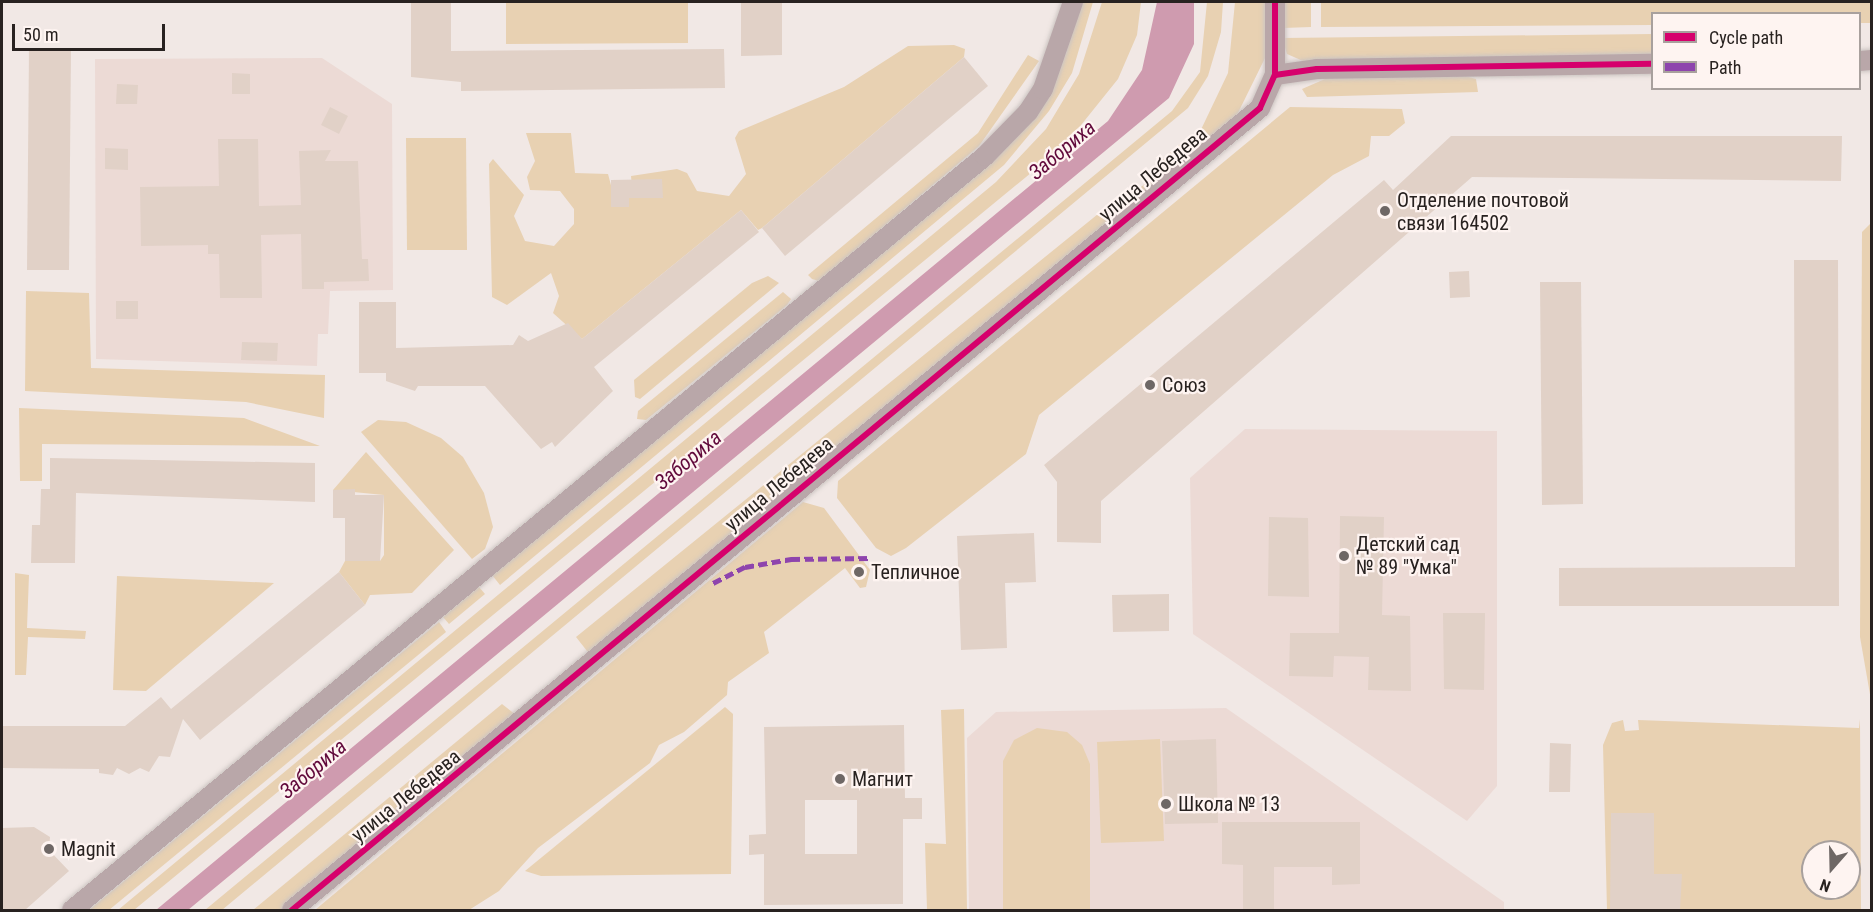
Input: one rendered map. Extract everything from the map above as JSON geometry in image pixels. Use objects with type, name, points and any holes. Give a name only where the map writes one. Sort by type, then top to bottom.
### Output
[{"type":"street","points":[[72,910],[985,156],[1028,112],[1042,90],[1073,2]]},
{"type":"street","name":"улица Лебедева","points":[[292,910],[1260,108],[1275,75],[1275,2]]},
{"type":"street","points":[[1275,75],[1317,69],[1651,64]]},
{"type":"shaded area","points":[[506,2],[688,2],[688,43],[506,44]]},
{"type":"shaded area","points":[[1079,2],[1093,2],[1072,73],[1049,111],[1004,165],[500,585],[492,575],[1039,103],[1066,54]]},
{"type":"shaded area","points":[[1102,2],[1141,2],[1137,35],[1118,79],[1065,145],[134,910],[118,910],[996,182],[1046,129],[1079,74]]},
{"type":"shaded area","points":[[1157,2],[1194,2],[1194,44],[1169,98],[188,910],[156,910],[1108,121],[1142,70]]},
{"type":"shaded area","points":[[1207,2],[1223,2],[1221,32],[1208,76],[1188,108],[222,910],[205,910],[1172,111],[1200,72]]},
{"type":"shaded area","points":[[1235,2],[1267,2],[1266,56],[1235,119],[591,654],[587,651],[576,637],[1119,197],[1124,200],[1150,180],[1148,175],[1176,147],[1190,137],[1196,140],[1228,73]]},
{"type":"shaded area","points":[[1283,2],[1311,2],[1311,27],[1283,28]]},
{"type":"shaded area","points":[[1321,2],[1871,2],[1872,23],[1861,23],[1861,12],[1651,12],[1651,25],[1321,27]]},
{"type":"shaded area","points":[[1651,34],[1651,57],[1303,61],[1287,54],[1282,38]]},
{"type":"shaded area","points":[[954,45],[965,49],[964,57],[762,228],[758,230],[741,210],[582,339],[553,313],[559,296],[551,273],[507,305],[492,297],[489,164],[493,159],[524,195],[514,216],[525,241],[554,246],[574,224],[574,209],[560,191],[530,190],[527,177],[535,161],[526,133],[571,133],[575,173],[608,174],[612,189],[632,187],[631,176],[677,169],[687,173],[697,191],[729,196],[746,174],[735,138],[739,131],[844,87],[908,46]]},
{"type":"shaded area","points":[[1028,55],[1039,61],[979,146],[819,281],[812,279],[808,275],[978,133]]},
{"type":"shaded area","points":[[322,58],[392,104],[393,290],[330,291],[328,334],[318,334],[317,366],[96,359],[95,59]]},
{"type":"shaded area","points":[[1465,76],[1476,79],[1478,92],[1307,97],[1302,89],[1325,79]]},
{"type":"shaded area","points":[[1290,107],[1402,109],[1405,123],[1389,136],[1371,136],[1369,156],[1333,175],[1039,415],[1026,454],[906,548],[891,556],[876,548],[837,498],[838,481]]},
{"type":"shaded area","points":[[406,138],[466,138],[467,250],[407,250]]},
{"type":"shaded area","points":[[1871,223],[1871,700],[1860,637],[1862,232]]},
{"type":"shaded area","points":[[768,276],[779,283],[640,399],[635,397],[634,380],[752,283]]},
{"type":"shaded area","points":[[26,291],[89,293],[91,368],[325,375],[324,418],[246,402],[25,391]]},
{"type":"shaded area","points":[[783,292],[791,299],[787,305],[646,420],[637,419],[638,411]]},
{"type":"shaded area","points":[[19,408],[244,418],[320,446],[42,444],[42,481],[20,481]]},
{"type":"shaded area","points":[[378,420],[406,422],[441,438],[463,457],[484,493],[493,527],[485,549],[472,559],[361,432]]},
{"type":"shaded area","name":"Детский сад № 89 \"Умка\"","points":[[1245,429],[1497,431],[1497,786],[1467,821],[1193,634],[1190,478]]},
{"type":"shaded area","points":[[366,452],[454,550],[412,593],[370,595],[365,605],[339,572],[345,561],[380,561],[384,555],[384,495],[333,490]]},
{"type":"shaded area","points":[[803,502],[824,508],[870,570],[866,587],[860,588],[845,568],[764,632],[769,653],[728,682],[727,695],[684,732],[659,745],[650,763],[538,848],[499,891],[469,910],[315,910]]},
{"type":"shaded area","points":[[15,573],[29,575],[27,628],[86,631],[85,639],[28,637],[26,675],[15,675]]},
{"type":"shaded area","points":[[117,576],[274,583],[146,691],[113,690]]},
{"type":"shaded area","points":[[479,587],[485,594],[449,624],[443,617]]},
{"type":"shaded area","points":[[439,622],[446,632],[109,910],[89,910]]},
{"type":"shaded area","points":[[502,704],[521,719],[292,910],[253,910]]},
{"type":"shaded area","points":[[725,707],[733,714],[731,874],[541,876],[525,871]]},
{"type":"shaded area","name":"Школа № 13","points":[[1226,708],[1504,902],[1504,910],[969,910],[967,738],[996,712]]},
{"type":"shaded area","points":[[964,709],[967,910],[927,910],[925,843],[946,844],[941,710]]},
{"type":"shaded area","points":[[1860,719],[1861,840],[1801,840],[1801,900],[1861,900],[1861,910],[1607,910],[1603,745],[1612,723],[1623,720],[1625,731],[1639,730],[1638,720],[1859,728]]},
{"type":"shaded area","points":[[1037,728],[1067,732],[1082,745],[1090,764],[1090,910],[1003,910],[1003,761],[1014,740]]},
{"type":"shaded area","points":[[1160,739],[1164,841],[1101,843],[1097,742]]},
{"type":"building","points":[[411,2],[451,2],[451,51],[724,49],[725,88],[461,91],[461,82],[411,77]]},
{"type":"building","points":[[741,2],[782,2],[782,55],[741,56]]},
{"type":"building","points":[[29,48],[71,49],[69,270],[27,270]]},
{"type":"building","points":[[964,57],[988,86],[785,256],[762,228]]},
{"type":"building","points":[[232,73],[250,74],[250,94],[232,94]]},
{"type":"building","points":[[117,84],[138,85],[137,104],[116,104]]},
{"type":"building","points":[[330,107],[348,116],[339,134],[321,125]]},
{"type":"building","points":[[1451,136],[1842,136],[1841,181],[1472,177],[1101,501],[1101,543],[1057,542],[1057,482],[1044,465],[1384,180],[1393,190]]},
{"type":"building","points":[[218,139],[258,139],[259,206],[301,205],[299,151],[331,150],[325,161],[358,161],[362,259],[368,259],[369,281],[324,282],[324,289],[302,289],[301,234],[261,235],[262,298],[220,298],[219,254],[208,254],[208,245],[141,246],[140,187],[219,186]]},
{"type":"building","points":[[105,148],[128,149],[128,170],[105,169]]},
{"type":"building","points":[[662,179],[663,198],[629,198],[629,207],[611,207],[611,180]]},
{"type":"building","points":[[741,210],[759,232],[594,367],[613,391],[555,447],[552,442],[541,449],[485,386],[418,386],[415,391],[386,381],[386,373],[359,373],[359,302],[396,302],[396,348],[513,345],[519,335],[528,341],[568,323],[582,339]]},
{"type":"building","points":[[1794,260],[1838,260],[1839,606],[1559,606],[1559,568],[1795,567]]},
{"type":"building","points":[[1469,271],[1470,297],[1450,298],[1449,272]]},
{"type":"building","points":[[1540,282],[1581,282],[1583,504],[1542,505]]},
{"type":"building","points":[[116,301],[138,301],[138,319],[116,319]]},
{"type":"building","points":[[242,342],[278,343],[277,361],[241,360]]},
{"type":"building","points":[[50,458],[315,463],[315,502],[76,493],[75,563],[31,563],[32,525],[40,525],[41,489],[50,489]]},
{"type":"building","points":[[355,489],[355,495],[384,495],[380,561],[345,561],[345,518],[333,518],[333,490]]},
{"type":"building","points":[[1340,516],[1384,517],[1382,615],[1410,616],[1411,691],[1368,690],[1369,657],[1334,656],[1333,677],[1289,676],[1290,633],[1339,633]]},
{"type":"building","points":[[1269,517],[1308,518],[1309,597],[1268,596]]},
{"type":"building","points":[[1034,533],[1036,582],[1005,583],[1007,648],[961,650],[957,536]]},
{"type":"building","points":[[339,572],[365,605],[200,740],[183,719],[170,757],[159,756],[149,772],[140,768],[129,774],[117,768],[113,775],[99,773],[99,769],[2,768],[2,726],[125,726],[161,697],[171,709]]},
{"type":"building","points":[[1169,594],[1169,631],[1113,632],[1112,595]]},
{"type":"building","points":[[1443,613],[1485,613],[1484,690],[1444,689]]},
{"type":"building","points":[[904,725],[905,798],[922,798],[922,819],[903,819],[903,904],[764,905],[764,854],[749,855],[749,835],[766,834],[764,727]],"holes":[[[805,800],[857,800],[857,854],[805,854]]]},
{"type":"building","points":[[1216,739],[1218,823],[1165,824],[1162,741]]},
{"type":"building","points":[[1550,743],[1571,744],[1570,792],[1549,792]]},
{"type":"building","points":[[1611,813],[1654,813],[1654,874],[1682,874],[1680,910],[1610,910]]},
{"type":"building","points":[[1222,822],[1360,822],[1360,884],[1332,885],[1332,867],[1274,867],[1274,910],[1243,910],[1243,865],[1222,864]]},
{"type":"building","points":[[34,827],[50,837],[49,850],[69,871],[25,910],[2,910],[2,828]]},
{"type":"marked path","points":[[713,583],[745,567],[791,559],[871,558]]},
{"type":"cycle path","points":[[292,910],[1260,108],[1275,75],[1275,2]]},
{"type":"cycle path","points":[[1275,75],[1317,69],[1651,64]]},
{"type":"place","name":"Отделение почтовой связи 164502","points":[[1385,211]]},
{"type":"place","name":"Союз","points":[[1150,385]]},
{"type":"place","name":"Детский сад № 89 \"Умка\"","points":[[1344,556]]},
{"type":"place","name":"Тепличное","points":[[859,572]]},
{"type":"place","name":"Магнит","points":[[840,779]]},
{"type":"place","name":"Школа № 13","points":[[1166,804]]},
{"type":"place","name":"Magnit","points":[[49,849]]},
{"type":"water label","name":"Забориха","points":[[1062,150]]},
{"type":"water label","name":"Забориха","points":[[688,460]]},
{"type":"water label","name":"Забориха","points":[[313,769]]}]
